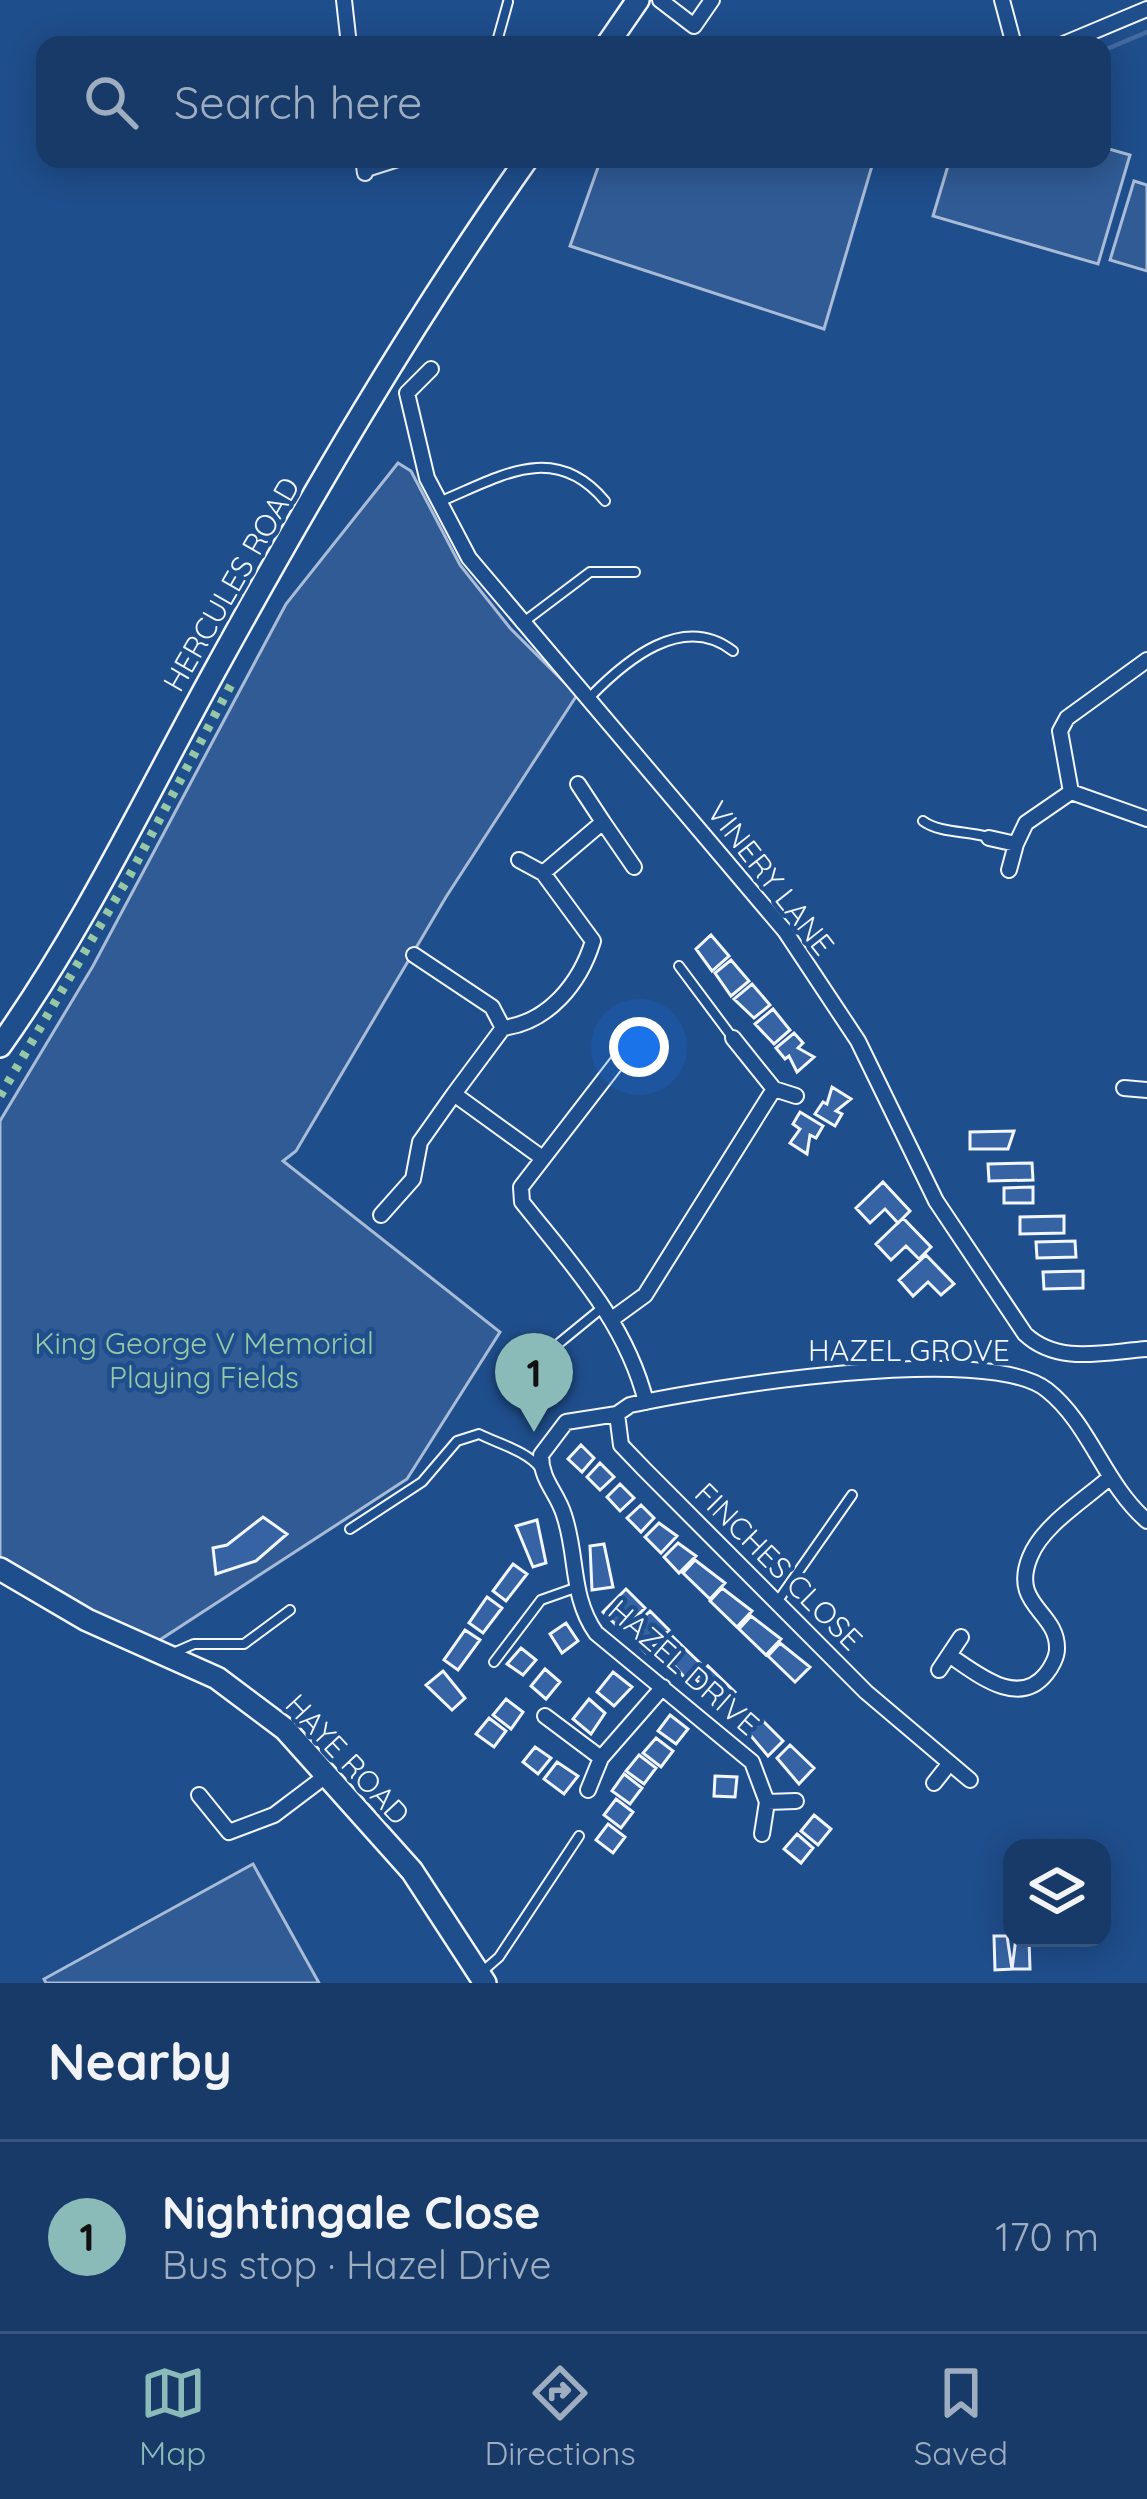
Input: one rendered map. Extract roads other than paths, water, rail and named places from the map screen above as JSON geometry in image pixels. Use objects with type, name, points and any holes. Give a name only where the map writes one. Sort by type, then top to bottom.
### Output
[{"type":"street","points":[[344,0],[348,36]]},
{"type":"street","points":[[613,36],[638,0]]},
{"type":"street","points":[[660,0],[694,26],[712,0]]},
{"type":"street","points":[[1002,0],[1012,36]]},
{"type":"street","points":[[1082,36],[1147,9]]},
{"type":"street","name":"HERCULES ROAD","points":[[0,1046],[59,963],[231,641],[406,344],[520,168]]},
{"type":"street","name":"VINERY LANE","points":[[431,370],[407,393],[413,431],[438,503],[469,558],[520,625],[589,698],[785,931],[858,1042],[936,1202],[1025,1334],[1043,1352],[1147,1349]]},
{"type":"street","points":[[1071,791],[1060,731],[1067,718],[1147,660]]},
{"type":"street","points":[[578,784],[634,867]]},
{"type":"street","points":[[1071,791],[1147,819]]},
{"type":"street","points":[[1009,870],[1026,824],[1071,791]]},
{"type":"street","points":[[543,873],[603,822]]},
{"type":"street","points":[[989,838],[1016,844]]},
{"type":"street","points":[[381,1215],[412,1179],[420,1142],[503,1028],[527,1025],[544,1015],[585,967],[593,941],[543,873],[519,860]]},
{"type":"street","points":[[415,956],[492,1007],[503,1028]]},
{"type":"street","points":[[541,1469],[549,1439],[566,1422],[616,1414],[646,1402],[636,1361],[608,1313],[522,1202],[521,1186],[639,1034]]},
{"type":"street","points":[[733,1038],[774,1089],[796,1096]]},
{"type":"street","points":[[628,1048],[648,1064]]},
{"type":"street","points":[[1124,1088],[1147,1090]]},
{"type":"street","points":[[608,1313],[646,1295],[774,1089]]},
{"type":"street","points":[[454,1094],[541,1157]]},
{"type":"street","name":"HAZEL GROVE","points":[[646,1402],[849,1370],[993,1371],[1029,1378],[1049,1391],[1108,1478]]},
{"type":"street","name":"FINCHES CLOSE","points":[[616,1414],[621,1445],[776,1603],[970,1780]]},
{"type":"street","name":"HAZEL DRIVE","points":[[541,1469],[566,1521],[583,1614],[596,1633],[734,1742],[752,1762],[767,1802]]},
{"type":"street","points":[[949,1655],[1000,1687],[1019,1689],[1043,1678],[1058,1650],[1054,1633],[1029,1600],[1024,1585],[1030,1553],[1108,1478],[1147,1521]]},
{"type":"street","name":"HAYE ROAD","points":[[0,1569],[87,1620],[170,1654],[257,1706],[327,1774],[412,1871],[480,1980]]},
{"type":"street","points":[[939,1670],[961,1637]]},
{"type":"street","points":[[588,1790],[601,1758],[663,1687]]},
{"type":"street","points":[[545,1716],[601,1758]]},
{"type":"street","points":[[934,1783],[950,1764]]},
{"type":"street","points":[[199,1795],[229,1832],[274,1815],[327,1774]]},
{"type":"street","points":[[762,1834],[767,1802],[796,1801]]},
{"type":"lane","points":[[499,36],[508,2]]},
{"type":"lane","points":[[438,503],[520,469],[551,467],[585,478],[604,501]]},
{"type":"lane","points":[[520,625],[590,572],[635,572]]},
{"type":"lane","points":[[589,698],[644,650],[691,634],[718,639],[733,651]]},
{"type":"lane","points":[[923,821],[934,830],[958,828],[989,838]]},
{"type":"lane","points":[[679,966],[733,1038]]},
{"type":"lane","points":[[536,1362],[608,1313]]},
{"type":"lane","points":[[350,1529],[422,1482],[465,1437],[479,1434],[505,1450],[531,1456],[541,1469]]},
{"type":"lane","points":[[776,1603],[852,1495]]},
{"type":"lane","points":[[494,1662],[541,1600],[575,1588]]},
{"type":"lane","points":[[170,1654],[194,1644],[244,1645],[290,1610]]},
{"type":"lane","points":[[480,1980],[579,1836]]},
{"type":"waterway","points":[[1111,47],[1147,32]]},
{"type":"place","name":"Nightingale Close","points":[[534,1432]]},
{"type":"park label","name":"King George V Memorial Playing Fields","points":[[204,1360]]}]
